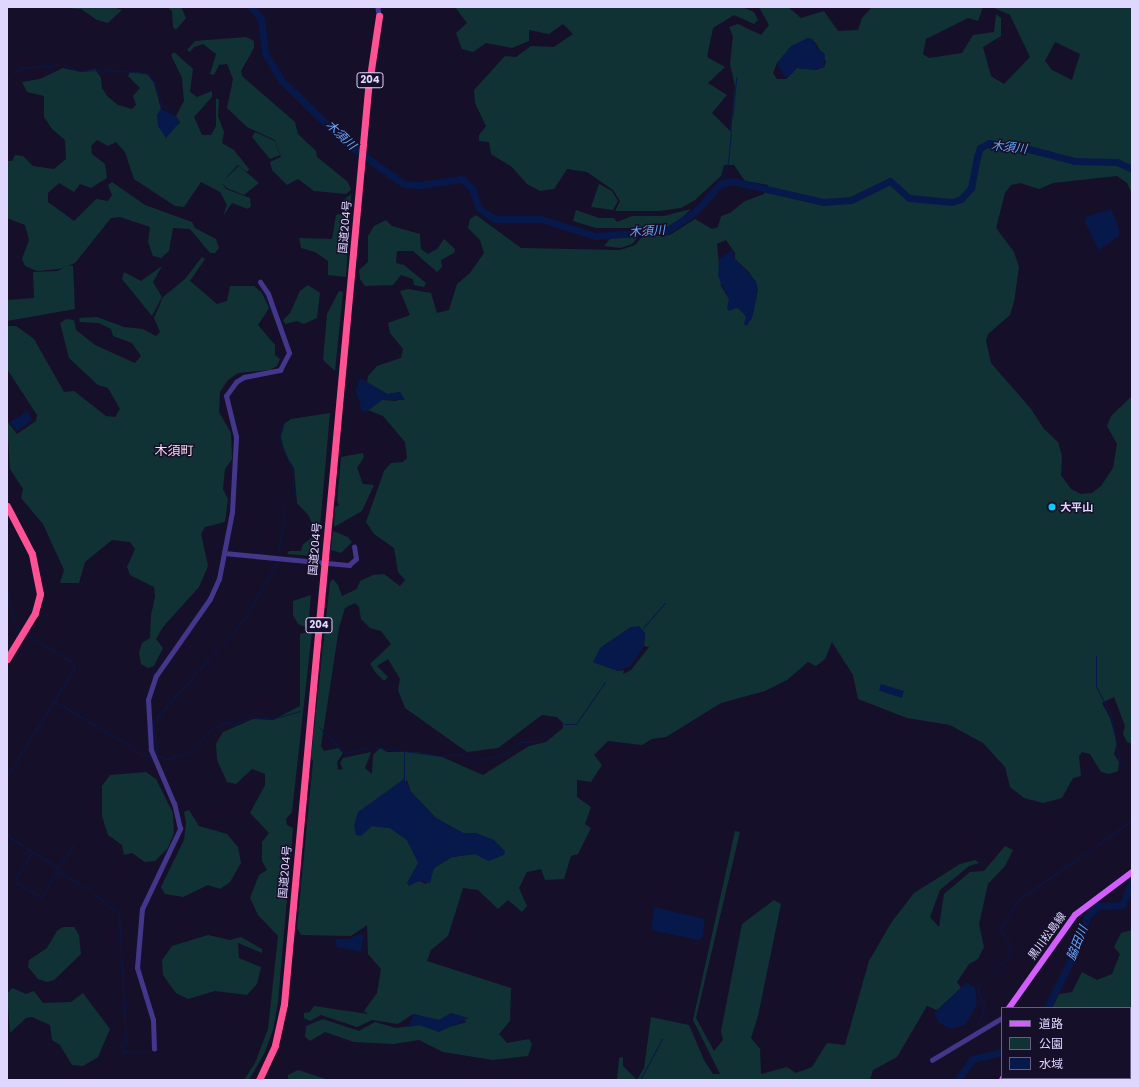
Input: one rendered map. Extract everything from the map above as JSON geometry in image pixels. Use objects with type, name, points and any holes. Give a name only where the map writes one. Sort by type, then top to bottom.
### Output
[{"type":"highway","name":"国道204号","points":[[259,1080],[275,1045],[284,1004],[364,143],[378,16]]},
{"type":"highway","points":[[7,506],[34,559],[40,594],[35,612],[7,659]]},
{"type":"main road","name":"黒川松島線","points":[[1010,1007],[1075,915],[1132,872]]},
{"type":"street","points":[[378,7],[378,16]]},
{"type":"street","points":[[154,1049],[153,1020],[138,968],[142,909],[180,829],[174,804],[151,750],[148,700],[156,676],[215,590],[232,512],[236,436],[226,396],[236,382],[244,378],[280,370],[289,353],[268,294],[260,282]]},
{"type":"street","points":[[224,553],[353,564],[356,559],[354,547]]},
{"type":"street","points":[[932,1060],[1001,1019]]},
{"type":"green space","points":[[56,7],[113,7],[122,10],[108,23],[97,20],[81,9]]},
{"type":"green space","points":[[167,7],[181,7],[186,18],[176,30],[173,27],[172,11]]},
{"type":"green space","points":[[455,7],[742,7],[754,12],[758,20],[754,24],[734,15],[713,28],[707,57],[725,67],[708,83],[727,95],[712,113],[731,132],[735,86],[730,64],[733,36],[729,27],[738,24],[761,35],[769,25],[759,7],[788,7],[801,18],[824,11],[838,31],[858,30],[862,18],[872,7],[983,7],[978,21],[968,18],[926,39],[923,54],[929,58],[962,53],[973,35],[994,32],[996,14],[1001,18],[1001,36],[983,47],[991,76],[1004,84],[1030,57],[1010,15],[992,7],[1132,7],[1132,194],[1127,183],[1117,176],[1053,183],[1039,189],[1020,183],[1011,185],[1005,193],[996,228],[1014,252],[1019,267],[1014,302],[1010,315],[988,334],[986,341],[991,363],[1031,409],[1044,429],[1058,442],[1062,456],[1061,475],[1071,489],[1081,494],[1092,493],[1101,486],[1113,468],[1117,444],[1107,426],[1111,416],[1132,396],[1132,744],[1127,742],[1123,734],[1125,726],[1114,697],[1102,703],[1110,718],[1117,743],[1114,754],[1119,762],[1118,771],[1109,774],[1101,772],[1090,754],[1082,752],[1079,756],[1081,776],[1073,778],[1062,798],[1043,803],[1024,798],[1010,787],[1005,767],[983,743],[950,725],[907,718],[858,699],[853,675],[832,642],[825,659],[816,666],[808,662],[787,680],[765,691],[721,703],[666,737],[652,739],[642,745],[608,741],[594,755],[602,765],[591,782],[577,780],[577,797],[591,807],[585,824],[591,828],[578,854],[571,856],[564,879],[545,880],[541,869],[527,872],[519,888],[527,906],[522,912],[508,900],[498,909],[478,890],[463,888],[448,936],[431,950],[427,961],[511,988],[510,1021],[499,1034],[507,1043],[529,1039],[532,1044],[528,1056],[493,1060],[443,1052],[419,1040],[393,1044],[354,1042],[325,1032],[310,1041],[305,1037],[306,1026],[323,1019],[359,1031],[375,1022],[396,1028],[419,1025],[442,1029],[467,1022],[451,1013],[439,1020],[413,1014],[398,1024],[372,1020],[357,1027],[321,1015],[310,1021],[304,1018],[304,1013],[310,1012],[314,1006],[368,1014],[364,1011],[377,993],[381,969],[368,954],[367,925],[351,936],[301,935],[297,928],[313,761],[311,757],[330,582],[333,579],[338,585],[342,596],[357,589],[360,581],[373,575],[384,574],[400,586],[405,580],[398,572],[394,548],[374,534],[366,522],[384,471],[391,463],[403,462],[407,458],[405,442],[383,416],[368,410],[382,400],[397,401],[400,392],[387,394],[367,382],[368,376],[377,366],[401,358],[403,349],[390,333],[388,323],[410,315],[400,291],[408,289],[431,293],[437,313],[449,310],[457,284],[470,273],[484,253],[480,240],[468,228],[470,219],[476,215],[521,248],[620,250],[635,245],[642,237],[670,235],[695,219],[712,229],[718,227],[721,216],[730,213],[745,201],[764,194],[768,185],[745,181],[734,165],[724,165],[721,176],[695,200],[681,208],[659,211],[615,211],[620,201],[613,190],[587,172],[567,169],[554,189],[540,191],[527,184],[512,167],[491,154],[489,142],[479,141],[479,135],[486,126],[475,103],[474,90],[505,56],[516,57],[531,46],[554,47],[573,34],[563,24],[549,34],[529,30],[529,41],[512,48],[486,43],[473,52],[462,49],[456,33],[467,23]],"holes":[[[808,38],[816,43],[826,62],[824,67],[816,70],[797,68],[786,79],[777,79],[773,73],[777,63],[791,47]],[[1055,42],[1080,54],[1072,80],[1052,70],[1045,61]],[[726,240],[735,253],[735,259],[750,273],[758,290],[751,321],[729,299],[721,286],[717,244]],[[355,603],[359,607],[361,619],[370,628],[381,631],[391,644],[370,664],[375,672],[384,681],[388,677],[377,666],[388,659],[400,679],[398,690],[405,708],[467,752],[498,748],[542,715],[557,717],[563,723],[563,728],[546,742],[529,746],[483,775],[442,757],[416,752],[387,752],[380,748],[373,755],[372,774],[365,768],[371,752],[343,758],[340,763],[343,769],[338,770],[337,762],[343,753],[338,748],[324,751],[321,746],[339,628],[345,608]],[[631,627],[645,633],[644,646],[649,647],[631,670],[623,674],[624,670],[618,671],[593,662],[603,646]],[[407,780],[411,792],[436,818],[463,833],[476,833],[489,861],[475,854],[452,857],[434,868],[426,884],[419,881],[407,883],[419,863],[407,840],[390,828],[372,826]]]},
{"type":"green space","points":[[246,37],[254,41],[254,48],[241,71],[242,76],[295,122],[298,134],[316,151],[317,157],[348,182],[351,190],[346,194],[314,191],[298,179],[287,185],[272,170],[270,162],[281,157],[275,140],[247,127],[227,108],[233,79],[227,64],[219,65],[214,75],[210,74],[216,54],[203,44],[194,47],[190,52],[187,50],[195,41]]},
{"type":"green space","points":[[174,52],[193,69],[190,92],[197,97],[212,91],[212,97],[194,117],[202,135],[211,135],[216,126],[216,98],[219,100],[218,116],[224,132],[222,143],[234,150],[249,169],[247,172],[238,165],[222,182],[239,166],[259,183],[244,195],[227,188],[222,183],[226,189],[250,198],[251,206],[248,209],[232,203],[223,216],[227,205],[220,192],[201,182],[184,207],[175,206],[134,179],[125,152],[116,142],[108,146],[97,140],[91,146],[92,154],[105,164],[107,178],[91,188],[80,184],[74,192],[59,183],[48,193],[48,202],[74,221],[96,199],[108,201],[112,195],[108,185],[112,182],[145,205],[192,222],[195,228],[216,239],[219,248],[215,253],[210,253],[190,229],[173,228],[169,251],[161,258],[153,256],[148,242],[150,227],[120,217],[111,218],[75,263],[59,269],[37,271],[25,266],[22,259],[29,240],[25,225],[7,218],[7,161],[12,161],[15,155],[23,156],[33,166],[54,169],[66,159],[65,140],[52,129],[44,117],[44,96],[27,92],[22,82],[40,79],[63,68],[81,72],[95,69],[101,78],[102,88],[107,96],[118,105],[132,109],[136,105],[133,96],[140,88],[128,76],[130,72],[148,75],[154,83],[161,109],[157,115],[176,126],[180,123],[176,116],[184,101],[182,78],[171,55]]},
{"type":"green space","points":[[255,132],[275,141],[280,155],[270,159],[252,137]]},
{"type":"green space","points":[[599,184],[612,191],[618,201],[613,210],[591,207]]},
{"type":"green space","points":[[351,194],[346,277],[328,275],[328,261],[315,252],[301,248],[299,238],[332,239],[336,215],[344,213],[346,208],[341,202]]},
{"type":"green space","points":[[691,209],[675,224],[663,228],[596,228],[573,221],[576,210],[599,218],[614,218],[617,222],[632,216],[664,216]]},
{"type":"green space","points":[[386,220],[392,226],[420,234],[421,249],[428,254],[437,249],[444,239],[455,249],[454,253],[441,260],[442,267],[437,272],[413,251],[397,251],[396,263],[404,265],[426,283],[424,287],[414,285],[413,279],[401,275],[393,285],[365,286],[360,279],[359,270],[368,262],[368,236],[374,226]]},
{"type":"green space","points":[[623,235],[639,236],[632,244],[620,248],[604,246],[610,239]]},
{"type":"green space","points":[[202,257],[205,259],[190,281],[217,304],[227,301],[230,286],[254,286],[262,293],[269,308],[258,325],[275,345],[275,355],[280,359],[277,366],[270,370],[238,373],[228,380],[220,392],[219,412],[231,433],[232,459],[225,469],[223,489],[228,499],[225,522],[205,527],[201,534],[208,566],[199,587],[163,627],[156,639],[163,648],[154,666],[148,668],[141,664],[139,653],[142,643],[150,638],[151,615],[155,597],[154,587],[130,575],[127,567],[135,549],[130,542],[112,540],[85,562],[79,583],[60,583],[64,570],[43,524],[21,498],[23,489],[10,469],[7,421],[17,434],[36,421],[37,415],[7,369],[7,326],[16,326],[34,339],[64,392],[74,391],[106,416],[115,417],[120,409],[108,388],[98,385],[69,358],[60,323],[66,319],[74,320],[76,330],[95,345],[135,363],[141,356],[132,343],[113,336],[111,329],[99,323],[80,322],[79,318],[97,317],[124,327],[143,329],[156,336],[160,332],[154,318],[163,297],[185,279]]},
{"type":"green space","points":[[67,265],[73,266],[75,309],[7,321],[7,300],[34,298],[33,272],[58,271]]},
{"type":"green space","points":[[162,266],[153,282],[162,297],[152,316],[122,279],[124,272],[141,281]]},
{"type":"green space","points":[[308,285],[320,293],[317,318],[304,324],[297,321],[285,324],[283,320],[290,313],[300,291]]},
{"type":"green space","points":[[339,291],[343,292],[335,371],[323,360],[327,314]]},
{"type":"green space","points":[[330,413],[318,550],[312,556],[287,554],[289,551],[301,551],[303,544],[316,535],[309,516],[297,503],[294,468],[285,454],[281,437],[284,424],[291,419]]},
{"type":"green space","points":[[363,453],[364,457],[357,468],[363,484],[374,485],[362,511],[334,527],[335,507],[339,505],[337,501],[341,457]]},
{"type":"green space","points":[[333,531],[348,537],[352,542],[341,553],[331,550]]},
{"type":"green space","points":[[311,595],[308,628],[298,624],[293,615],[293,601]]},
{"type":"green space","points":[[312,631],[292,812],[286,819],[287,825],[293,828],[278,1002],[273,1030],[264,1054],[249,1080],[244,1080],[255,1063],[268,1029],[278,936],[258,915],[250,898],[259,875],[267,870],[262,861],[262,842],[269,833],[250,813],[265,785],[265,774],[252,769],[236,784],[227,782],[217,760],[216,744],[223,732],[253,719],[273,720],[300,706],[300,634]]},
{"type":"green space","points":[[146,772],[156,779],[173,813],[174,833],[168,848],[155,861],[145,862],[132,853],[124,855],[122,845],[108,835],[102,816],[102,786],[110,775]]},
{"type":"green space","points":[[189,810],[199,826],[227,834],[238,847],[241,863],[230,882],[220,889],[208,885],[183,897],[165,894],[161,887],[184,840],[186,823],[184,812]]},
{"type":"green space","points":[[735,831],[740,832],[696,1018],[714,1051],[723,1040],[721,1031],[742,924],[774,900],[781,904],[758,1016],[751,1038],[760,1049],[761,1074],[787,1067],[796,1073],[812,1067],[827,1043],[845,1045],[869,961],[891,923],[914,893],[960,864],[975,860],[979,863],[969,866],[940,890],[930,917],[939,927],[944,894],[970,872],[984,871],[1005,846],[1013,850],[1005,866],[988,884],[979,924],[984,947],[978,959],[969,964],[957,982],[961,988],[937,1010],[927,1006],[897,1057],[873,1070],[870,1080],[637,1080],[644,1068],[651,1017],[689,1025],[704,1060],[713,1074],[720,1074],[693,1020]]},
{"type":"green space","points":[[63,927],[74,927],[79,935],[81,954],[54,980],[47,982],[38,979],[28,967],[29,960],[47,948],[57,931]]},
{"type":"green space","points":[[1132,930],[1132,1080],[1014,1080],[1131,1079],[1131,1007],[1052,1007],[1059,994],[1072,992],[1082,972],[1097,980],[1112,974],[1120,954],[1114,947],[1121,933]]},
{"type":"green space","points":[[208,935],[230,940],[241,937],[262,949],[262,953],[238,943],[239,958],[261,967],[257,984],[247,995],[215,991],[188,999],[176,993],[163,975],[162,960],[172,946]]},
{"type":"green space","points":[[12,988],[26,994],[34,991],[43,1003],[71,1002],[83,993],[110,1029],[98,1057],[83,1066],[72,1065],[60,1045],[52,1040],[50,1025],[32,1017],[26,1018],[10,1033],[7,994]]},
{"type":"green space","points":[[623,1057],[623,1066],[637,1080],[617,1080],[619,1058]]},
{"type":"green space","points":[[298,1070],[329,1080],[288,1080],[288,1075]]},
{"type":"water","points":[[808,38],[813,39],[817,48],[825,54],[824,67],[816,70],[797,68],[786,79],[777,63],[791,46]]},
{"type":"water","points":[[161,109],[176,116],[180,122],[166,138],[158,126],[157,115]]},
{"type":"water","points":[[1111,209],[1119,229],[1119,236],[1099,250],[1085,223],[1086,217]]},
{"type":"water","points":[[732,250],[735,259],[756,281],[758,290],[753,314],[747,326],[744,324],[746,317],[742,311],[737,308],[729,311],[727,308],[729,299],[718,276],[719,259]]},
{"type":"water","points":[[360,378],[387,394],[400,392],[405,400],[382,400],[366,412],[362,411],[356,391]]},
{"type":"water","points":[[28,411],[32,420],[17,431],[10,422]]},
{"type":"water","points":[[639,626],[645,633],[644,646],[631,666],[618,671],[593,662],[600,648],[631,627]]},
{"type":"water","points":[[881,684],[904,691],[902,698],[879,691]]},
{"type":"water","points":[[404,779],[411,792],[436,818],[463,833],[476,833],[494,840],[505,851],[504,855],[489,861],[475,854],[452,857],[434,868],[430,883],[419,881],[409,886],[407,883],[418,863],[407,840],[390,828],[372,826],[361,836],[356,835],[354,826],[358,812]]},
{"type":"water","points":[[654,907],[705,919],[703,936],[699,940],[651,930]]},
{"type":"water","points":[[360,934],[364,936],[361,952],[337,947],[335,939],[348,939]]},
{"type":"water","points":[[966,983],[975,987],[977,1005],[965,1025],[951,1029],[939,1023],[934,1014]]},
{"type":"water","points":[[451,1013],[469,1018],[439,1032],[419,1025],[409,1027],[413,1014],[439,1020]]},
{"type":"waterway","name":"木須川","points":[[251,7],[261,19],[265,53],[281,80],[346,143],[404,184],[419,185],[462,179],[472,189],[479,208],[494,219],[541,219],[595,236],[666,231],[694,213],[720,184],[732,181],[823,202],[851,200],[890,181],[909,198],[952,202],[961,199],[971,188],[980,148],[989,143],[1021,147],[1075,161],[1117,162],[1132,169]]},
{"type":"waterway","points":[[9,78],[20,68],[60,65]]},
{"type":"waterway","points":[[64,65],[80,71],[100,70]]},
{"type":"waterway","points":[[104,70],[147,73],[156,84],[161,105],[173,111]]},
{"type":"waterway","points":[[722,182],[728,162],[731,135],[729,120],[733,114],[736,77]]},
{"type":"waterway","points":[[279,551],[284,517],[282,507],[294,495],[292,469],[279,439],[284,422]]},
{"type":"waterway","points":[[223,644],[245,618],[276,564]]},
{"type":"waterway","points":[[7,594],[15,624],[19,630]]},
{"type":"waterway","points":[[643,628],[665,603]]},
{"type":"waterway","points":[[7,776],[75,667],[72,662],[27,635]]},
{"type":"waterway","points":[[219,647],[153,722],[157,754],[167,759],[189,752],[213,728],[225,722],[234,724],[252,717],[272,719],[300,711]]},
{"type":"waterway","points":[[1096,656],[1096,686],[1111,715],[1120,764]]},
{"type":"waterway","points":[[564,724],[576,724],[605,682]]},
{"type":"waterway","points":[[54,701],[132,747],[140,755],[149,756]]},
{"type":"waterway","points":[[319,727],[345,753],[367,748]]},
{"type":"waterway","points":[[374,747],[441,756],[458,754],[476,760],[503,755],[520,742],[540,741],[551,729]]},
{"type":"waterway","points":[[404,752],[404,779]]},
{"type":"waterway","points":[[1097,845],[1132,820]]},
{"type":"waterway","points":[[7,832],[9,837],[58,868],[57,871],[91,891]]},
{"type":"waterway","points":[[58,868],[75,843]]},
{"type":"waterway","points":[[991,973],[1010,955],[1009,941],[1000,930],[1018,900],[1092,849]]},
{"type":"waterway","points":[[32,852],[14,881],[41,897],[57,872]]},
{"type":"waterway","name":"脇田川","points":[[1048,1007],[1078,946],[1087,916],[1099,906],[1122,905],[1132,881]]},
{"type":"waterway","points":[[95,895],[119,914],[126,1043],[122,1046],[123,1052],[149,1051]]},
{"type":"waterway","points":[[977,1026],[985,1005],[978,994],[978,987],[988,977]]},
{"type":"waterway","points":[[640,1080],[662,1039]]},
{"type":"waterway","name":"脇田川","points":[[958,1080],[972,1059],[1001,1052]]},
{"type":"place","name":"大平山","points":[[1052,507]]},
{"type":"district","name":"木須町","points":[[174,451]]}]
